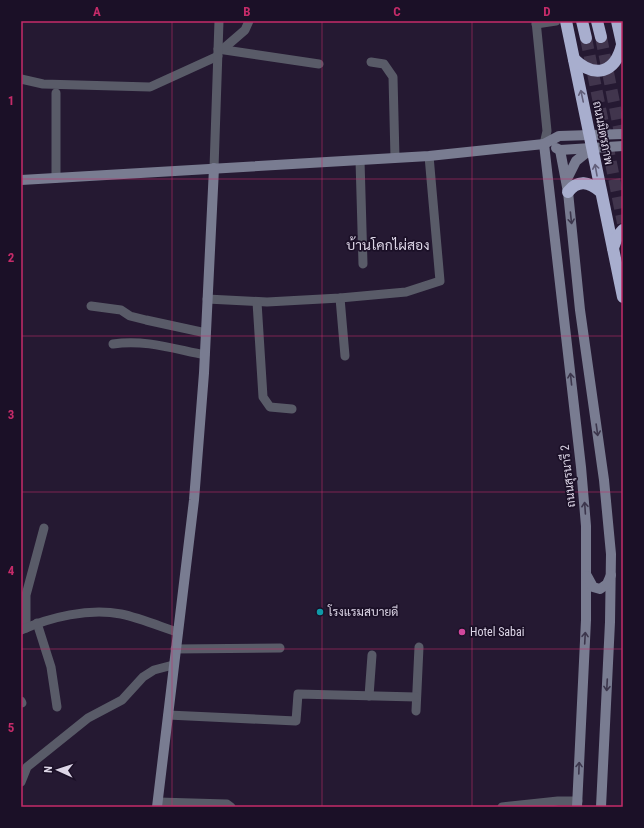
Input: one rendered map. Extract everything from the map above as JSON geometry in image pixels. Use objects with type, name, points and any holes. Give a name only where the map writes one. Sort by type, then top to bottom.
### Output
[{"type":"highway","name":"ถนนมิตรภาพ","points":[[566,21],[623,297]]},
{"type":"highway","points":[[582,21],[586,38]]},
{"type":"highway","points":[[597,21],[600,37]]},
{"type":"highway","points":[[574,59],[590,71],[601,70],[613,65],[623,47],[617,21]]},
{"type":"highway","points":[[568,192],[576,184],[581,182],[592,184],[600,191]]},
{"type":"highway","points":[[613,250],[617,237],[623,230]]},
{"type":"main road","points":[[21,180],[429,156],[544,144],[559,136],[623,134]]},
{"type":"main road","points":[[544,144],[560,150],[623,146]]},
{"type":"main road","name":"ถนนสุรนารี 2","points":[[544,144],[581,467],[586,526],[587,575],[578,804]]},
{"type":"main road","points":[[567,179],[576,161],[592,148]]},
{"type":"main road","points":[[560,150],[567,179],[580,310],[608,518],[611,573],[602,807]]},
{"type":"main road","points":[[157,805],[194,500],[205,355],[214,168]]},
{"type":"main road","points":[[587,575],[593,587],[599,589],[604,587],[611,573]]},
{"type":"street","points":[[214,168],[220,51],[219,21]]},
{"type":"street","points":[[21,79],[43,84],[150,87],[220,51],[246,30],[249,21]]},
{"type":"street","points":[[544,144],[547,131],[536,23],[556,21]]},
{"type":"street","points":[[220,51],[319,64]]},
{"type":"street","points":[[370,62],[384,64],[393,77],[395,158]]},
{"type":"street","points":[[56,93],[56,178]]},
{"type":"street","points":[[207,299],[256,302],[340,298],[406,292],[440,282],[429,156]]},
{"type":"street","points":[[360,160],[363,264]]},
{"type":"street","points":[[340,298],[345,356]]},
{"type":"street","points":[[256,302],[263,397],[270,407],[292,409]]},
{"type":"street","points":[[91,306],[124,311],[130,316],[206,333]]},
{"type":"street","points":[[113,344],[145,342],[205,355]]},
{"type":"street","points":[[44,528],[26,596],[23,629],[37,623],[87,612],[121,614],[177,632]]},
{"type":"street","points":[[37,623],[51,668],[57,707]]},
{"type":"street","points":[[416,711],[419,647]]},
{"type":"street","points":[[175,649],[280,648]]},
{"type":"street","points":[[369,696],[372,655]]},
{"type":"street","points":[[21,782],[24,767],[88,718],[122,700],[143,677],[154,670],[173,665]]},
{"type":"street","points":[[168,715],[296,721],[298,694],[416,697]]},
{"type":"street","points":[[502,807],[558,801],[578,804]]},
{"type":"street","points":[[157,805],[228,804],[231,807]]},
{"type":"tunnel","points":[[601,37],[623,148]]},
{"type":"tunnel","points":[[586,38],[623,223]]},
{"type":"place","name":"โรงแรมสบายดี","points":[[320,612]]},
{"type":"place","name":"Hotel Sabai","points":[[462,632]]},
{"type":"district","name":"บ้านโคกไผ่สอง","points":[[388,245]]}]
